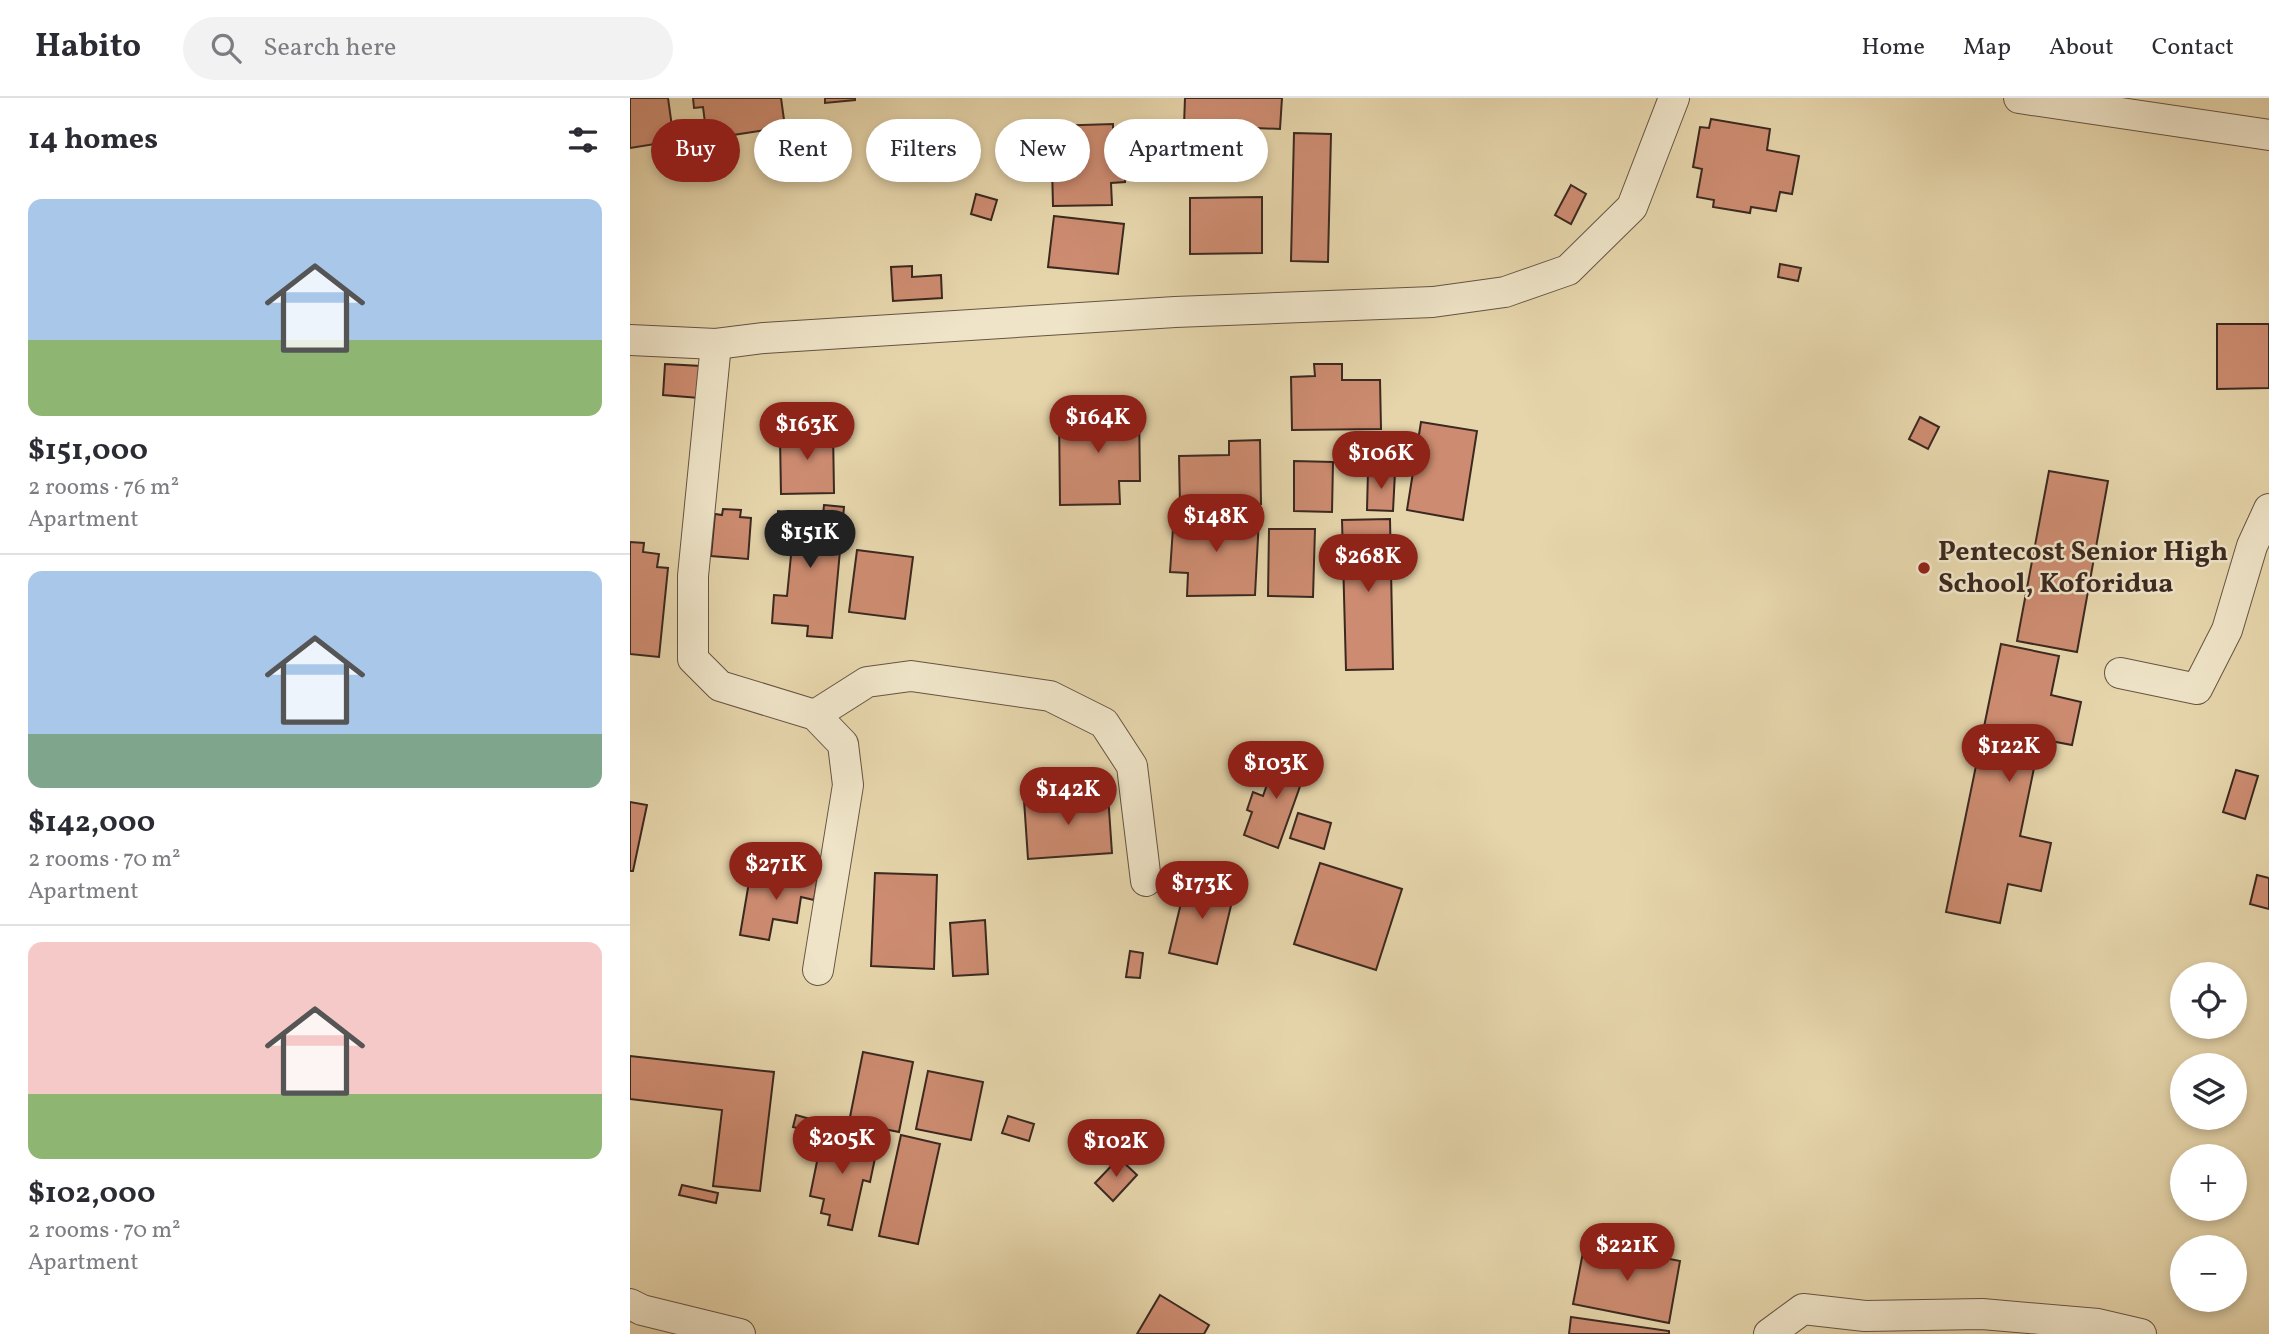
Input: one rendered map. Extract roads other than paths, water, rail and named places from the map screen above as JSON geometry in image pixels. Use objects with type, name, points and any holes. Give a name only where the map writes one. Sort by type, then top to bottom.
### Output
[{"type":"street","points":[[630,340],[716,344],[764,338],[1175,312],[1433,302],[1505,292],[1568,271],[1632,207],[1674,98]]},
{"type":"street","points":[[2019,98],[2269,135]]},
{"type":"street","points":[[716,344],[693,576],[693,659],[720,686],[815,715],[844,744],[848,785],[818,970]]},
{"type":"street","points":[[2120,673],[2197,689],[2227,630],[2252,546],[2269,509]]},
{"type":"street","points":[[815,715],[867,682],[911,676],[1050,696],[1104,723],[1132,766],[1146,881]]},
{"type":"street","points":[[630,1304],[642,1310],[740,1334]]},
{"type":"street","points":[[1769,1334],[1803,1309],[1866,1315],[1982,1314],[2098,1324],[2141,1334]]},
{"type":"place","name":"Pentecost Senior High School, Koforidua","points":[[1924,568]]}]
